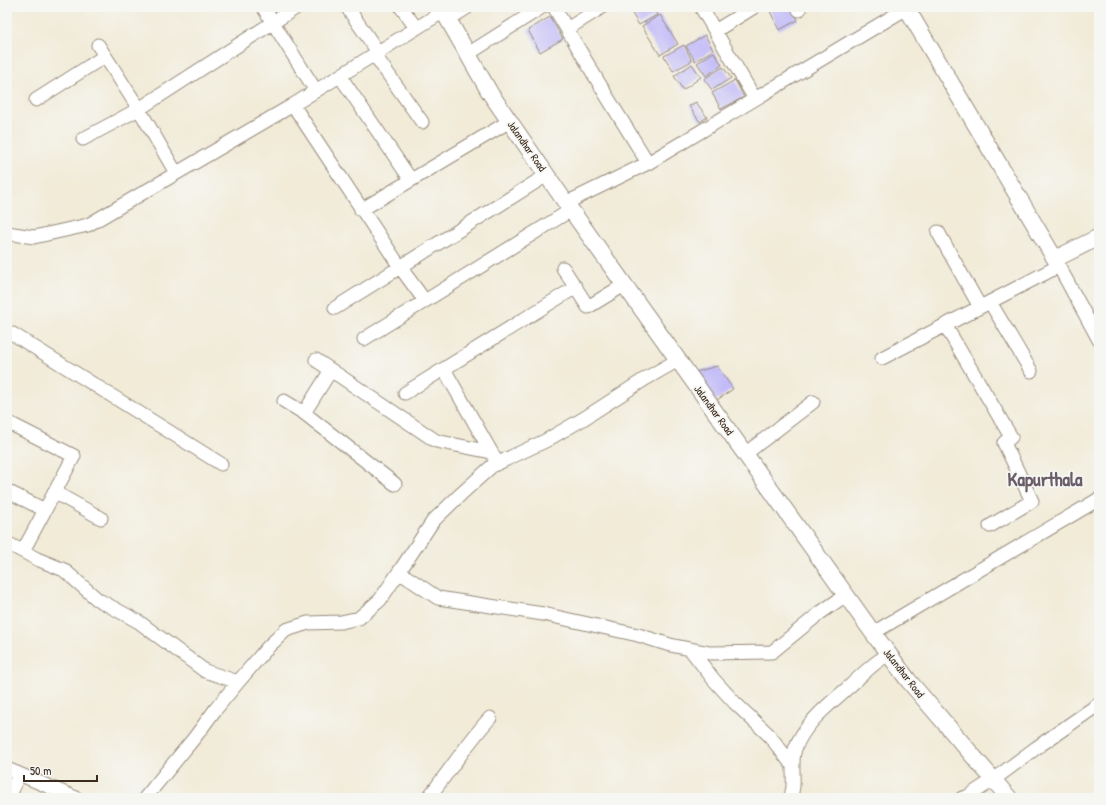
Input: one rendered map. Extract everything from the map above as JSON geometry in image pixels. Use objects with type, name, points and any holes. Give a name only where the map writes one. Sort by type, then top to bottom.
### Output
[{"type":"main road","points":[[906,8],[1057,262],[1099,237]]},
{"type":"main road","name":"Jalandhar Road","points":[[445,13],[490,93],[624,285],[873,633],[908,680],[1009,798]]},
{"type":"street","points":[[263,7],[274,22],[316,91]]},
{"type":"street","points":[[83,138],[139,109],[297,7]]},
{"type":"street","points":[[347,7],[422,122]]},
{"type":"street","points":[[401,7],[416,28]]},
{"type":"street","points":[[7,233],[34,237],[88,225],[293,105],[416,28],[445,13],[468,7]]},
{"type":"street","points":[[468,54],[542,7]]},
{"type":"street","points":[[554,7],[648,163]]},
{"type":"street","points":[[567,29],[602,7]]},
{"type":"street","points":[[701,7],[755,99]]},
{"type":"street","points":[[715,31],[754,7]]},
{"type":"street","points":[[364,339],[569,207],[648,163],[906,8]]},
{"type":"street","points":[[36,100],[102,50],[139,109],[176,173]]},
{"type":"street","points":[[340,76],[411,180]]},
{"type":"street","points":[[293,105],[400,267],[425,301]]},
{"type":"street","points":[[362,210],[510,121]]},
{"type":"street","points":[[336,308],[547,175]]},
{"type":"street","points":[[938,232],[985,305],[1031,371]]},
{"type":"street","points":[[882,358],[985,305],[1057,262],[1099,340]]},
{"type":"street","points":[[564,268],[588,307],[624,285]]},
{"type":"street","points":[[405,393],[576,287]]},
{"type":"street","points":[[945,325],[1011,437],[1004,443],[1032,501],[990,526]]},
{"type":"street","points":[[9,336],[221,464]]},
{"type":"street","points":[[316,360],[436,441],[495,458],[545,441],[678,360]]},
{"type":"street","points":[[444,369],[495,458]]},
{"type":"street","points":[[304,413],[331,370]]},
{"type":"street","points":[[284,401],[304,413],[395,484]]},
{"type":"street","points":[[745,454],[814,402]]},
{"type":"street","points":[[7,422],[74,456],[23,552]]},
{"type":"street","points":[[145,798],[215,710],[268,647],[286,630],[308,623],[340,622],[359,618],[380,600],[433,521],[492,466],[495,458]]},
{"type":"street","points":[[7,491],[44,510]]},
{"type":"street","points":[[54,492],[100,518]]},
{"type":"street","points":[[873,633],[1099,499]]},
{"type":"street","points":[[7,543],[37,559],[64,570],[97,599],[138,622],[205,671],[238,682]]},
{"type":"street","points":[[399,572],[438,598],[543,614],[631,634],[670,645],[710,653],[772,652],[820,613],[846,595]]},
{"type":"street","points":[[690,649],[735,704],[768,735],[793,766]]},
{"type":"street","points":[[790,798],[793,787],[795,750],[803,734],[814,719],[878,660],[889,654]]},
{"type":"street","points":[[962,798],[993,780],[1099,704]]},
{"type":"street","points":[[428,798],[476,733],[490,718]]},
{"type":"street","points":[[9,798],[13,772],[76,798]]},
{"type":"building","points":[[640,7],[653,7],[657,15],[639,25],[631,12]]},
{"type":"building","points":[[773,7],[791,7],[798,20],[779,30],[769,9]]},
{"type":"building","points":[[660,15],[678,44],[660,55],[642,26]]},
{"type":"building","points":[[550,17],[563,39],[540,52],[528,30]]},
{"type":"building","points":[[705,35],[713,50],[695,61],[686,46]]},
{"type":"building","points":[[684,45],[692,61],[673,71],[664,56]]},
{"type":"building","points":[[714,52],[722,65],[706,76],[697,63]]},
{"type":"building","points":[[692,64],[701,77],[683,90],[674,76]]},
{"type":"building","points":[[723,67],[731,78],[712,90],[704,79]]},
{"type":"building","points":[[735,80],[744,97],[721,109],[712,93]]},
{"type":"building","points":[[696,102],[707,117],[700,122],[689,106]]},
{"type":"building","points":[[717,366],[733,389],[714,402],[688,374]]},
{"type":"district","name":"Kapurthala","points":[[1045,479]]}]
